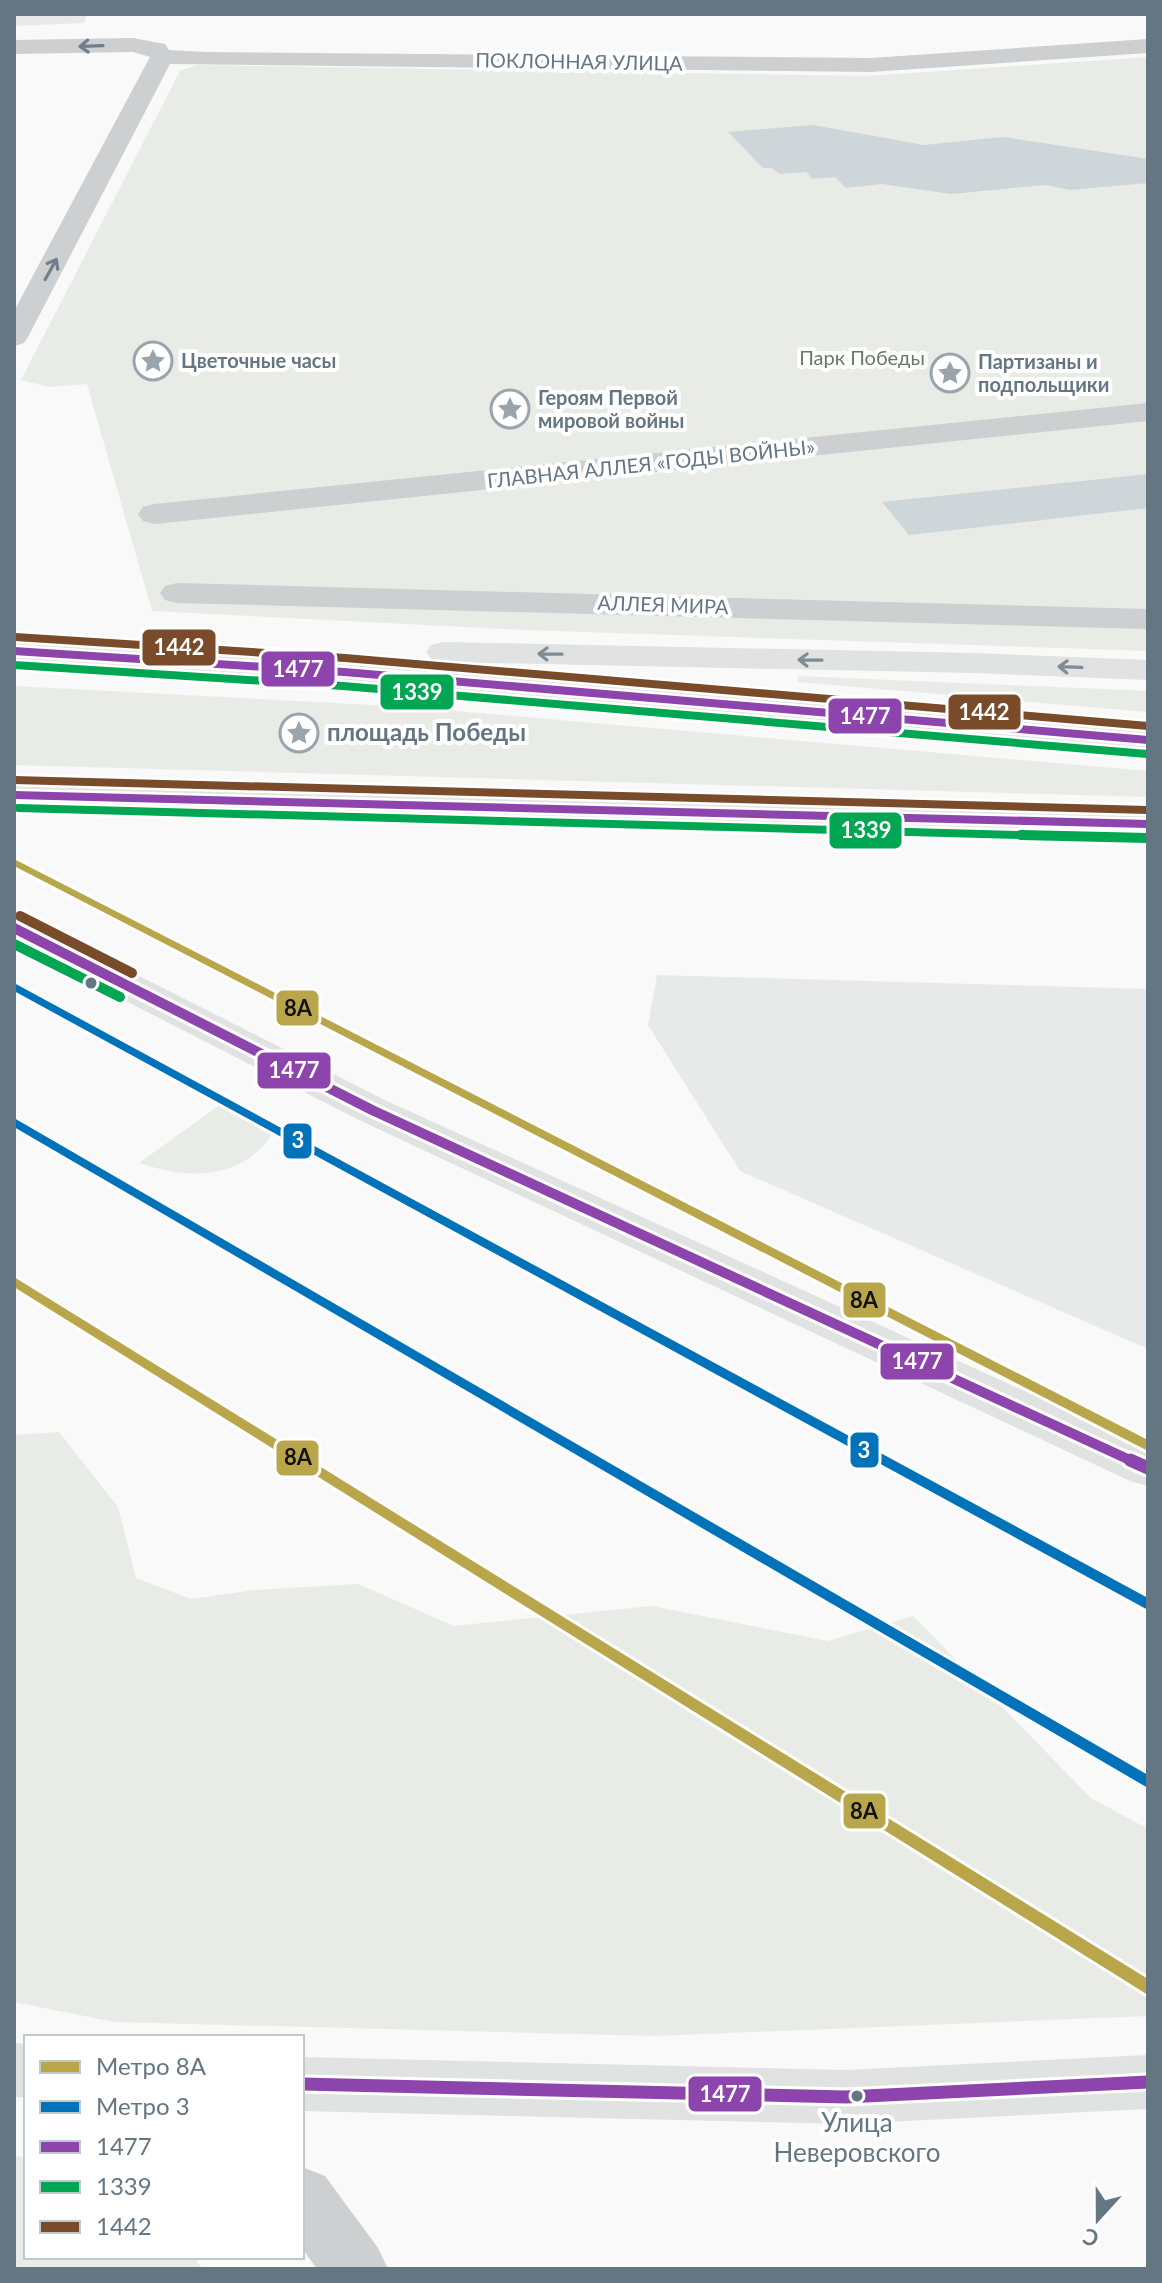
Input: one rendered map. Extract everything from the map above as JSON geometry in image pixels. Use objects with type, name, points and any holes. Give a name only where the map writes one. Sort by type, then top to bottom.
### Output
[{"type":"main road","points":[[14,644],[958,662],[1148,670]]},
{"type":"main road","points":[[14,651],[604,692],[1148,740]]},
{"type":"main road","points":[[16,794],[1148,824]]},
{"type":"main road","points":[[1016,820],[1148,830]]},
{"type":"main road","points":[[14,928],[372,1110],[1148,1468]]},
{"type":"main road","points":[[304,2084],[846,2097],[1148,2082]]},
{"type":"street","name":"ПОКЛОННАЯ УЛИЦА","points":[[14,47],[133,45],[157,49],[162,57],[871,65],[1148,46]]},
{"type":"street","points":[[14,337],[162,57]]},
{"type":"street","name":"ГЛАВНАЯ АЛЛЕЯ «ГОДЫ ВОЙНЫ»","points":[[154,514],[1148,412]]},
{"type":"street","name":"АЛЛЕЯ МИРА","points":[[177,593],[1148,619]]},
{"type":"street","points":[[304,2199],[355,2269]]},
{"type":"shaded area","points":[[14,14],[87,14],[84,23],[14,26]]},
{"type":"shaded area","points":[[813,125],[924,145],[1003,137],[1148,159],[1148,183],[1070,190],[1045,185],[951,194],[882,184],[846,188],[835,177],[813,179],[806,172],[780,174],[772,168],[763,168],[728,132]]},
{"type":"shaded area","points":[[1148,474],[1148,508],[909,535],[882,502]]},
{"type":"shaded area","points":[[657,975],[1148,989],[1148,1349],[740,1171],[648,1025]]},
{"type":"green space","name":"Парк Победы","points":[[1148,57],[1148,651],[526,630],[152,611],[87,384],[49,387],[21,380],[180,71],[197,65],[867,76]]},
{"type":"green space","points":[[798,676],[1148,691],[1148,712],[798,682]]},
{"type":"green space","points":[[14,686],[409,707],[1148,771],[1148,797],[14,765]]},
{"type":"green space","points":[[231,1097],[267,1119],[274,1132],[246,1160],[230,1168],[195,1174],[139,1163]]},
{"type":"green space","points":[[59,1432],[118,1507],[136,1578],[191,1599],[255,1590],[358,1584],[454,1626],[652,1606],[828,1641],[913,1616],[1091,1798],[1148,1829],[1148,2016],[654,2036],[115,2022],[14,2002],[14,1435]]},
{"type":"green space","points":[[14,2156],[24,2157],[24,2259],[195,2259],[203,2269],[14,2269]]},
{"type":"metro line","name":"8А","points":[[14,862],[1148,1446]]},
{"type":"metro line","name":"3","points":[[14,986],[1148,1605]]},
{"type":"metro line","name":"3","points":[[14,1122],[1148,1782]]},
{"type":"metro line","name":"8А","points":[[14,1281],[1148,1988]]},
{"type":"transit line","name":"1442","points":[[15,637],[345,658],[1148,726]]},
{"type":"transit line","name":"1477","points":[[14,651],[344,672],[1148,740]]},
{"type":"transit line","name":"1339","points":[[14,665],[343,686],[1147,754]]},
{"type":"transit line","name":"1442","points":[[14,780],[1148,810]]},
{"type":"transit line","name":"1477","points":[[14,795],[1148,824]]},
{"type":"transit line","name":"1339","points":[[18,808],[1148,838]]},
{"type":"transit line","name":"1442","points":[[20,916],[132,973]]},
{"type":"transit line","name":"1477","points":[[14,928],[372,1110],[1148,1468]]},
{"type":"transit line","name":"1339","points":[[14,944],[120,997]]},
{"type":"transit line","name":"1477","points":[[304,2084],[846,2097],[1148,2082]]},
{"type":"place","name":"Цветочные часы","points":[[153,361]]},
{"type":"place","name":"Партизаны и подпольщики","points":[[950,373]]},
{"type":"place","name":"Героям Первой мировой войны","points":[[510,409]]},
{"type":"place","name":"площадь Победы","points":[[299,733]]},
{"type":"place","name":"Улица Неверовского","points":[[857,2096]]}]
